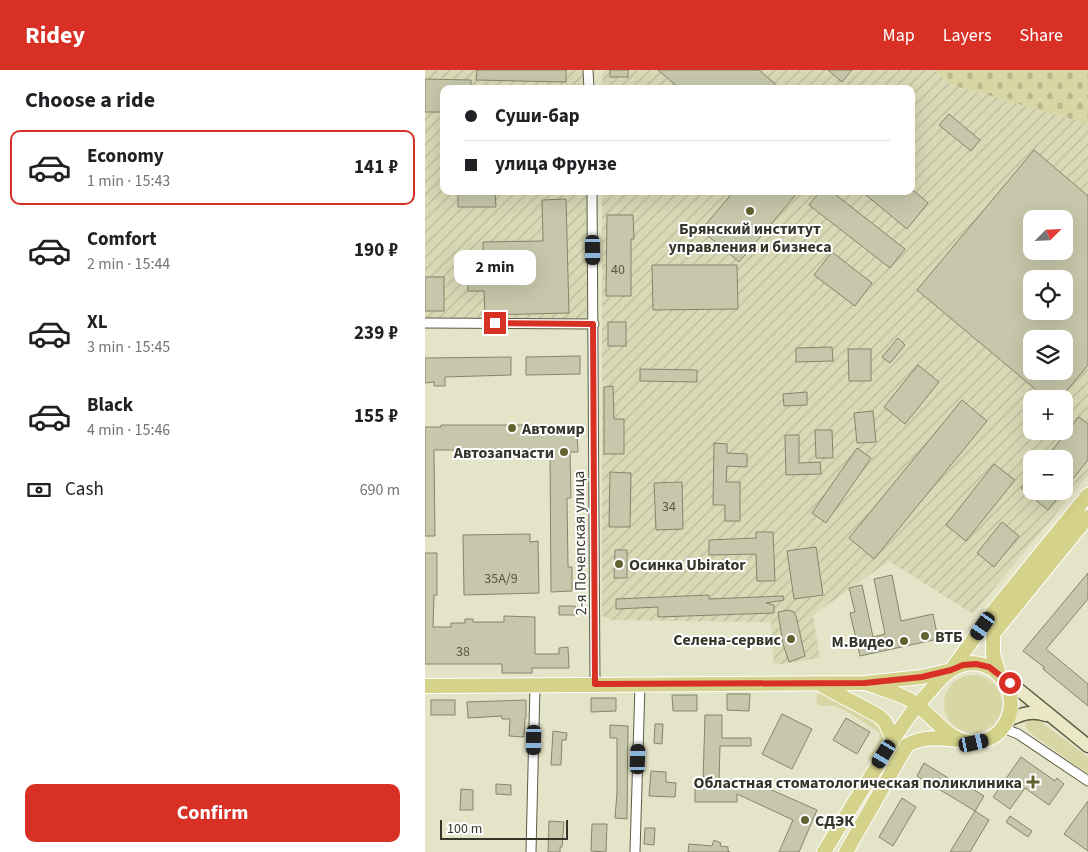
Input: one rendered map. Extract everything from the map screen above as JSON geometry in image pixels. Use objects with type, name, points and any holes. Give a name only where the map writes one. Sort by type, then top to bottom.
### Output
[{"type":"main road","points":[[941,726],[935,715],[933,702],[935,690],[993,612],[1088,495]]},
{"type":"main road","points":[[846,852],[907,745],[919,739],[934,738],[974,743],[987,740],[999,733],[1006,724],[1011,710],[1012,697],[1007,685],[999,674],[993,654],[993,634],[1088,518]]},
{"type":"main road","points":[[824,852],[893,739],[917,705],[947,674],[963,665],[976,664],[989,667],[1088,746]]},
{"type":"main road","points":[[425,686],[865,683],[947,674]]},
{"type":"main road","points":[[865,683],[908,699],[941,726],[950,736],[961,741]]},
{"type":"main road","points":[[820,684],[874,712],[885,722],[893,739]]},
{"type":"main road","points":[[1006,724],[1025,712],[1036,712],[1052,718]]},
{"type":"street","points":[[588,70],[589,85]]},
{"type":"street","name":"2-я Почепская улица","points":[[592,195],[595,684]]},
{"type":"street","points":[[425,323],[593,324]]},
{"type":"street","points":[[531,852],[535,685]]},
{"type":"street","points":[[635,852],[641,685]]},
{"type":"street","points":[[1006,724],[1088,781]]},
{"type":"shaded area","points":[[425,70],[588,70],[589,85],[440,85],[440,195],[592,195],[594,324],[425,323]]},
{"type":"shaded area","points":[[603,70],[935,70],[952,85],[1088,124],[1088,475],[1073,493],[1073,450],[1023,450],[1023,500],[1067,500],[973,614],[889,561],[813,615],[820,658],[774,665],[771,622],[611,620],[602,616],[602,195],[915,195],[915,85],[602,85]]},
{"type":"green space","points":[[935,70],[1088,70],[1088,124],[952,85]]},
{"type":"green space","points":[[967,675],[979,675],[994,683],[1002,698],[1002,710],[994,725],[979,733],[967,733],[952,725],[944,710],[944,698],[952,683]]},
{"type":"green space","points":[[819,693],[826,693],[876,721],[888,734],[877,759],[872,761],[868,759],[880,739],[879,732],[838,707],[818,705],[816,698]]},
{"type":"green space","points":[[1032,717],[1088,757],[1088,774],[1029,732],[1025,725]]},
{"type":"building","points":[[477,70],[566,70],[566,82],[476,80]]},
{"type":"building","points":[[610,70],[628,70],[628,77],[610,77]]},
{"type":"building","points":[[658,70],[759,70],[776,85],[675,85]]},
{"type":"building","points":[[828,70],[852,70],[842,82]]},
{"type":"building","points":[[425,79],[471,80],[471,85],[440,85],[440,112],[425,112]]},
{"type":"building","points":[[949,114],[980,140],[971,151],[939,125]]},
{"type":"building","points":[[1034,150],[1088,196],[1088,365],[1067,390],[1036,390],[1024,380],[1073,380],[1073,330],[1023,330],[1023,379],[917,290]]},
{"type":"building","points":[[915,192],[928,203],[907,229],[866,195],[915,195]]},
{"type":"building","points":[[458,195],[495,195],[496,207],[458,207]]},
{"type":"building","name":"Брянский институт управления и бизнеса","points":[[731,195],[796,195],[739,262],[701,230]]},
{"type":"building","points":[[817,195],[836,195],[905,249],[890,268],[809,205]]},
{"type":"building","points":[[566,199],[569,313],[485,315],[484,291],[468,291],[468,255],[483,255],[483,242],[543,241],[542,200]]},
{"type":"building","points":[[607,215],[633,215],[634,239],[631,239],[631,296],[606,296]]},
{"type":"building","points":[[832,252],[872,283],[855,306],[814,275]]},
{"type":"building","points":[[652,265],[737,265],[738,309],[653,310]]},
{"type":"building","points":[[425,277],[444,277],[444,311],[425,311]]},
{"type":"building","points":[[608,322],[626,322],[626,346],[608,346]]},
{"type":"building","points":[[898,338],[905,345],[890,363],[882,357]]},
{"type":"building","points":[[832,347],[833,361],[796,362],[796,348]]},
{"type":"building","points":[[848,349],[871,349],[871,381],[849,381]]},
{"type":"building","points":[[580,356],[580,374],[526,375],[526,357]]},
{"type":"building","points":[[511,357],[511,375],[445,377],[445,386],[434,386],[434,382],[425,383],[425,358]]},
{"type":"building","points":[[918,365],[939,382],[905,424],[884,407]]},
{"type":"building","points":[[640,369],[697,370],[697,382],[640,381]]},
{"type":"building","points":[[613,386],[614,419],[624,419],[624,454],[604,454],[604,387]]},
{"type":"building","points":[[807,392],[807,405],[784,406],[783,394]]},
{"type":"building","points":[[962,400],[987,421],[874,559],[849,538]]},
{"type":"building","points":[[873,411],[876,442],[857,443],[854,413]]},
{"type":"building","points":[[1079,417],[1088,424],[1088,460],[1073,479],[1073,450],[1052,450],[1060,440],[1073,440],[1073,424]]},
{"type":"building","points":[[441,425],[550,425],[550,435],[577,434],[578,452],[570,452],[571,498],[567,498],[568,567],[572,567],[572,591],[551,592],[550,450],[434,450],[435,536],[425,536],[425,427],[441,427]]},
{"type":"building","points":[[815,430],[832,430],[833,458],[816,458]]},
{"type":"building","points":[[785,435],[799,435],[799,463],[820,462],[821,474],[786,475]]},
{"type":"building","points":[[714,443],[727,444],[727,453],[747,454],[747,467],[727,466],[726,482],[740,482],[740,521],[725,521],[725,505],[713,505]]},
{"type":"building","points":[[857,448],[871,458],[826,523],[812,513]]},
{"type":"building","points":[[994,464],[1015,480],[966,541],[946,525]]},
{"type":"building","points":[[610,472],[631,473],[630,527],[609,527]]},
{"type":"building","points":[[682,482],[683,529],[656,530],[654,483]]},
{"type":"building","points":[[1036,500],[1056,500],[1048,510]]},
{"type":"building","points":[[1002,522],[1019,536],[994,567],[977,553]]},
{"type":"building","points":[[756,532],[773,532],[775,581],[757,581],[756,554],[709,555],[709,540],[756,538]]},
{"type":"building","points":[[530,534],[530,542],[538,541],[539,593],[464,595],[463,535]]},
{"type":"building","points":[[816,547],[823,595],[794,599],[787,551]]},
{"type":"building","points":[[615,550],[627,550],[627,578],[614,578]]},
{"type":"building","points":[[425,553],[437,553],[437,595],[434,595],[433,627],[451,627],[451,623],[465,623],[465,619],[473,619],[473,622],[504,622],[504,616],[535,617],[535,654],[559,654],[559,648],[568,647],[569,668],[532,668],[532,673],[502,673],[502,664],[425,664]]},
{"type":"building","points":[[1088,573],[1088,599],[1046,649],[1088,684],[1088,706],[1023,651]]},
{"type":"building","points":[[892,575],[901,621],[933,614],[938,639],[860,656],[850,613],[855,612],[849,588],[862,585],[873,637],[885,634],[874,579]]},
{"type":"building","points":[[709,595],[709,599],[783,596],[784,600],[766,603],[774,605],[774,613],[658,617],[658,607],[616,609],[616,599]]},
{"type":"building","points":[[559,606],[575,606],[576,615],[559,615]]},
{"type":"building","points":[[788,610],[794,612],[796,616],[805,656],[789,662],[783,644],[778,612]]},
{"type":"building","points":[[727,694],[750,694],[749,711],[727,710]]},
{"type":"building","points":[[672,695],[697,695],[697,711],[673,711]]},
{"type":"building","points":[[591,698],[616,698],[616,711],[591,712]]},
{"type":"building","points":[[431,700],[455,700],[455,715],[431,715]]},
{"type":"building","points":[[526,700],[524,737],[509,736],[510,719],[502,719],[502,716],[468,718],[467,702]]},
{"type":"building","points":[[782,714],[812,729],[792,769],[762,754]]},
{"type":"building","points":[[705,715],[722,715],[722,738],[751,738],[751,746],[720,746],[719,782],[747,782],[749,780],[817,810],[799,852],[779,852],[793,820],[737,794],[737,802],[695,802],[695,782],[703,782]]},
{"type":"building","points":[[846,718],[870,732],[857,754],[833,740]]},
{"type":"building","points":[[655,724],[663,724],[662,744],[654,743]]},
{"type":"building","points":[[610,725],[628,726],[627,819],[615,818],[617,738],[610,738]]},
{"type":"building","points":[[553,731],[567,733],[566,740],[562,740],[561,765],[551,765]]},
{"type":"building","name":"Областная стоматологическая поликлиника","points":[[1021,757],[1055,781],[1057,778],[1064,784],[1049,805],[1025,788],[1010,809],[993,797]]},
{"type":"building","points":[[924,763],[966,789],[968,786],[984,796],[975,811],[917,776]]},
{"type":"building","points":[[651,771],[666,772],[666,782],[676,783],[675,797],[649,796]]},
{"type":"building","points":[[496,784],[511,785],[511,795],[496,794]]},
{"type":"building","points":[[461,789],[473,790],[473,810],[460,810]]},
{"type":"building","points":[[902,798],[916,807],[893,846],[879,837]]},
{"type":"building","points":[[1088,801],[1088,851],[1064,834]]},
{"type":"building","points":[[975,811],[989,820],[970,852],[950,852]]},
{"type":"building","points":[[1010,816],[1032,831],[1028,837],[1006,822]]},
{"type":"building","points":[[549,821],[564,822],[560,852],[548,852]]},
{"type":"building","points":[[592,824],[607,824],[606,852],[591,851]]},
{"type":"building","points":[[645,828],[655,828],[654,845],[644,844]]},
{"type":"building","points":[[714,840],[721,843],[720,846],[728,847],[730,852],[688,852],[689,844],[712,846]]},
{"type":"place","name":"Брянский институт управления и бизнеса","points":[[750,211]]},
{"type":"place","name":"Автомир","points":[[512,428]]},
{"type":"place","name":"Автозапчасти","points":[[564,452]]},
{"type":"place","name":"Осинка Ubirator","points":[[619,564]]},
{"type":"place","name":"ВТБ","points":[[925,636]]},
{"type":"place","name":"Селена-сервис","points":[[791,639]]},
{"type":"place","name":"М.Видео","points":[[904,641]]},
{"type":"place","name":"Областная стоматологическая поликлиника","points":[[1033,782]]},
{"type":"place","name":"СДЭК","points":[[805,820]]},
{"type":"route","points":[[495,323],[593,324],[595,684],[865,683],[922,677],[963,665],[976,664],[989,667],[1010,683]]}]
